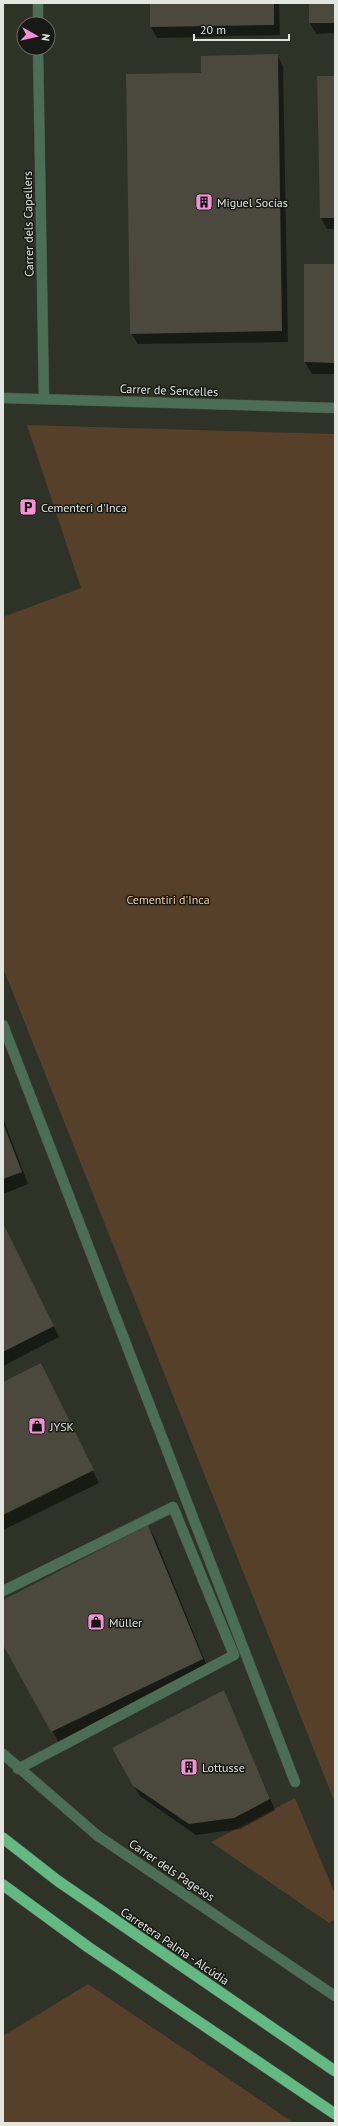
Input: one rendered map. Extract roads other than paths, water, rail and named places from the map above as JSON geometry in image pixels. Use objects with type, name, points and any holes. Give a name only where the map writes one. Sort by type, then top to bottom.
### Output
[{"type":"highway","name":"Carretera Palma - Alcúdia","points":[[3,1838],[58,1881],[335,2071]]},
{"type":"highway","points":[[3,1884],[88,1947],[335,2114]]},
{"type":"street","points":[[38,3],[38,16]]},
{"type":"street","name":"Carrer dels Capellers","points":[[38,56],[44,399]]},
{"type":"street","name":"Carrer de Sencelles","points":[[3,398],[335,408]]},
{"type":"street","points":[[3,1025],[295,1782]]},
{"type":"street","points":[[3,1591],[173,1508],[234,1656],[18,1769]]},
{"type":"street","name":"Carrer dels Pagesos","points":[[3,1754],[18,1769],[98,1836],[335,1996]]},
{"type":"place","name":"Miguel Socías","points":[[204,202]]},
{"type":"place","name":"Cementeri d'Inca","points":[[28,507]]},
{"type":"place","name":"JYSK","points":[[37,1426]]},
{"type":"place","name":"Müller","points":[[96,1622]]},
{"type":"place","name":"Lottusse","points":[[189,1767]]},
{"type":"park label","name":"Cementiri d'Inca","points":[[168,899]]}]
